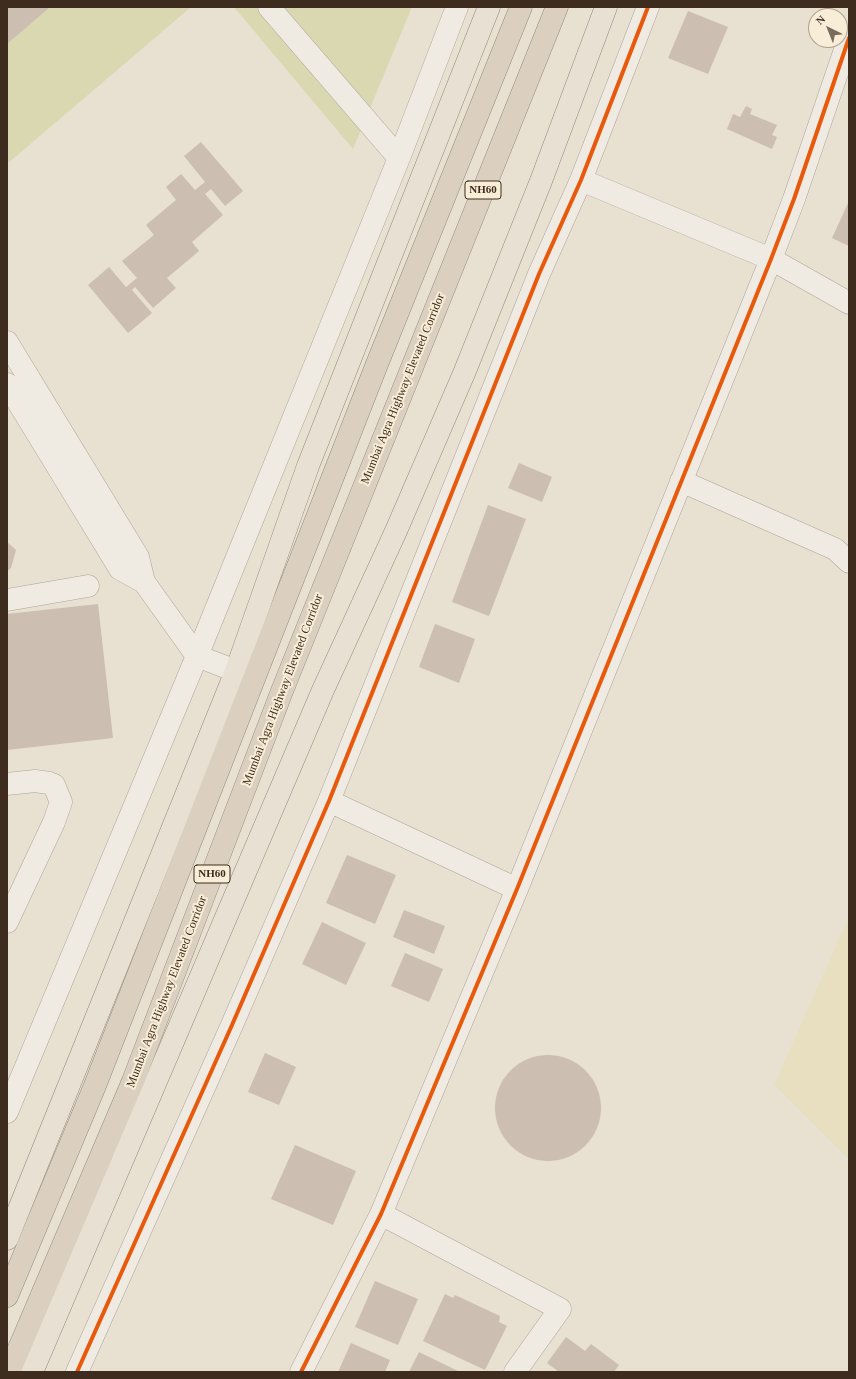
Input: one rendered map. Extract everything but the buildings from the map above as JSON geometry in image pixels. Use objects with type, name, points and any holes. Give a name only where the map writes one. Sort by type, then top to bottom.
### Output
[{"type":"highway","name":"NH60","points":[[7,1296],[94,1088],[376,364],[521,7]]},
{"type":"highway","name":"Mumbai Agra Highway Elevated Corridor","points":[[9,1372],[133,1081],[282,691],[557,7]]},
{"type":"main road","points":[[7,1239],[236,671],[308,466],[489,7]]},
{"type":"main road","points":[[32,1372],[323,690],[396,530],[465,371],[541,181],[606,7]]},
{"type":"street","points":[[269,7],[399,158]]},
{"type":"street","points":[[7,1112],[198,656],[399,158],[457,7]]},
{"type":"street","points":[[77,1372],[232,1025],[329,800],[539,274],[580,180],[648,7]]},
{"type":"street","points":[[301,1372],[381,1214],[516,889],[771,259],[794,199],[849,38]]},
{"type":"street","points":[[580,180],[771,259],[849,303]]},
{"type":"street","points":[[7,342],[138,557],[144,582],[198,656],[236,671]]},
{"type":"street","points":[[7,384],[120,569],[144,582]]},
{"type":"street","points":[[681,480],[835,549],[849,562]]},
{"type":"street","points":[[7,600],[88,586]]},
{"type":"street","points":[[7,784],[35,781],[49,783],[54,785],[61,802],[54,822],[7,922]]},
{"type":"street","points":[[329,800],[516,889]]},
{"type":"street","points":[[381,1214],[560,1309],[515,1372]]},
{"type":"shaded area","points":[[849,916],[849,1160],[774,1085]]},
{"type":"green space","points":[[7,7],[191,7],[7,164]]},
{"type":"green space","points":[[234,7],[412,7],[353,149]]},
{"type":"cycle path","points":[[77,1372],[232,1025],[329,801],[539,274],[581,180],[648,7]]},
{"type":"cycle path","points":[[301,1372],[381,1214],[517,889],[771,259],[794,199],[849,38]]}]
